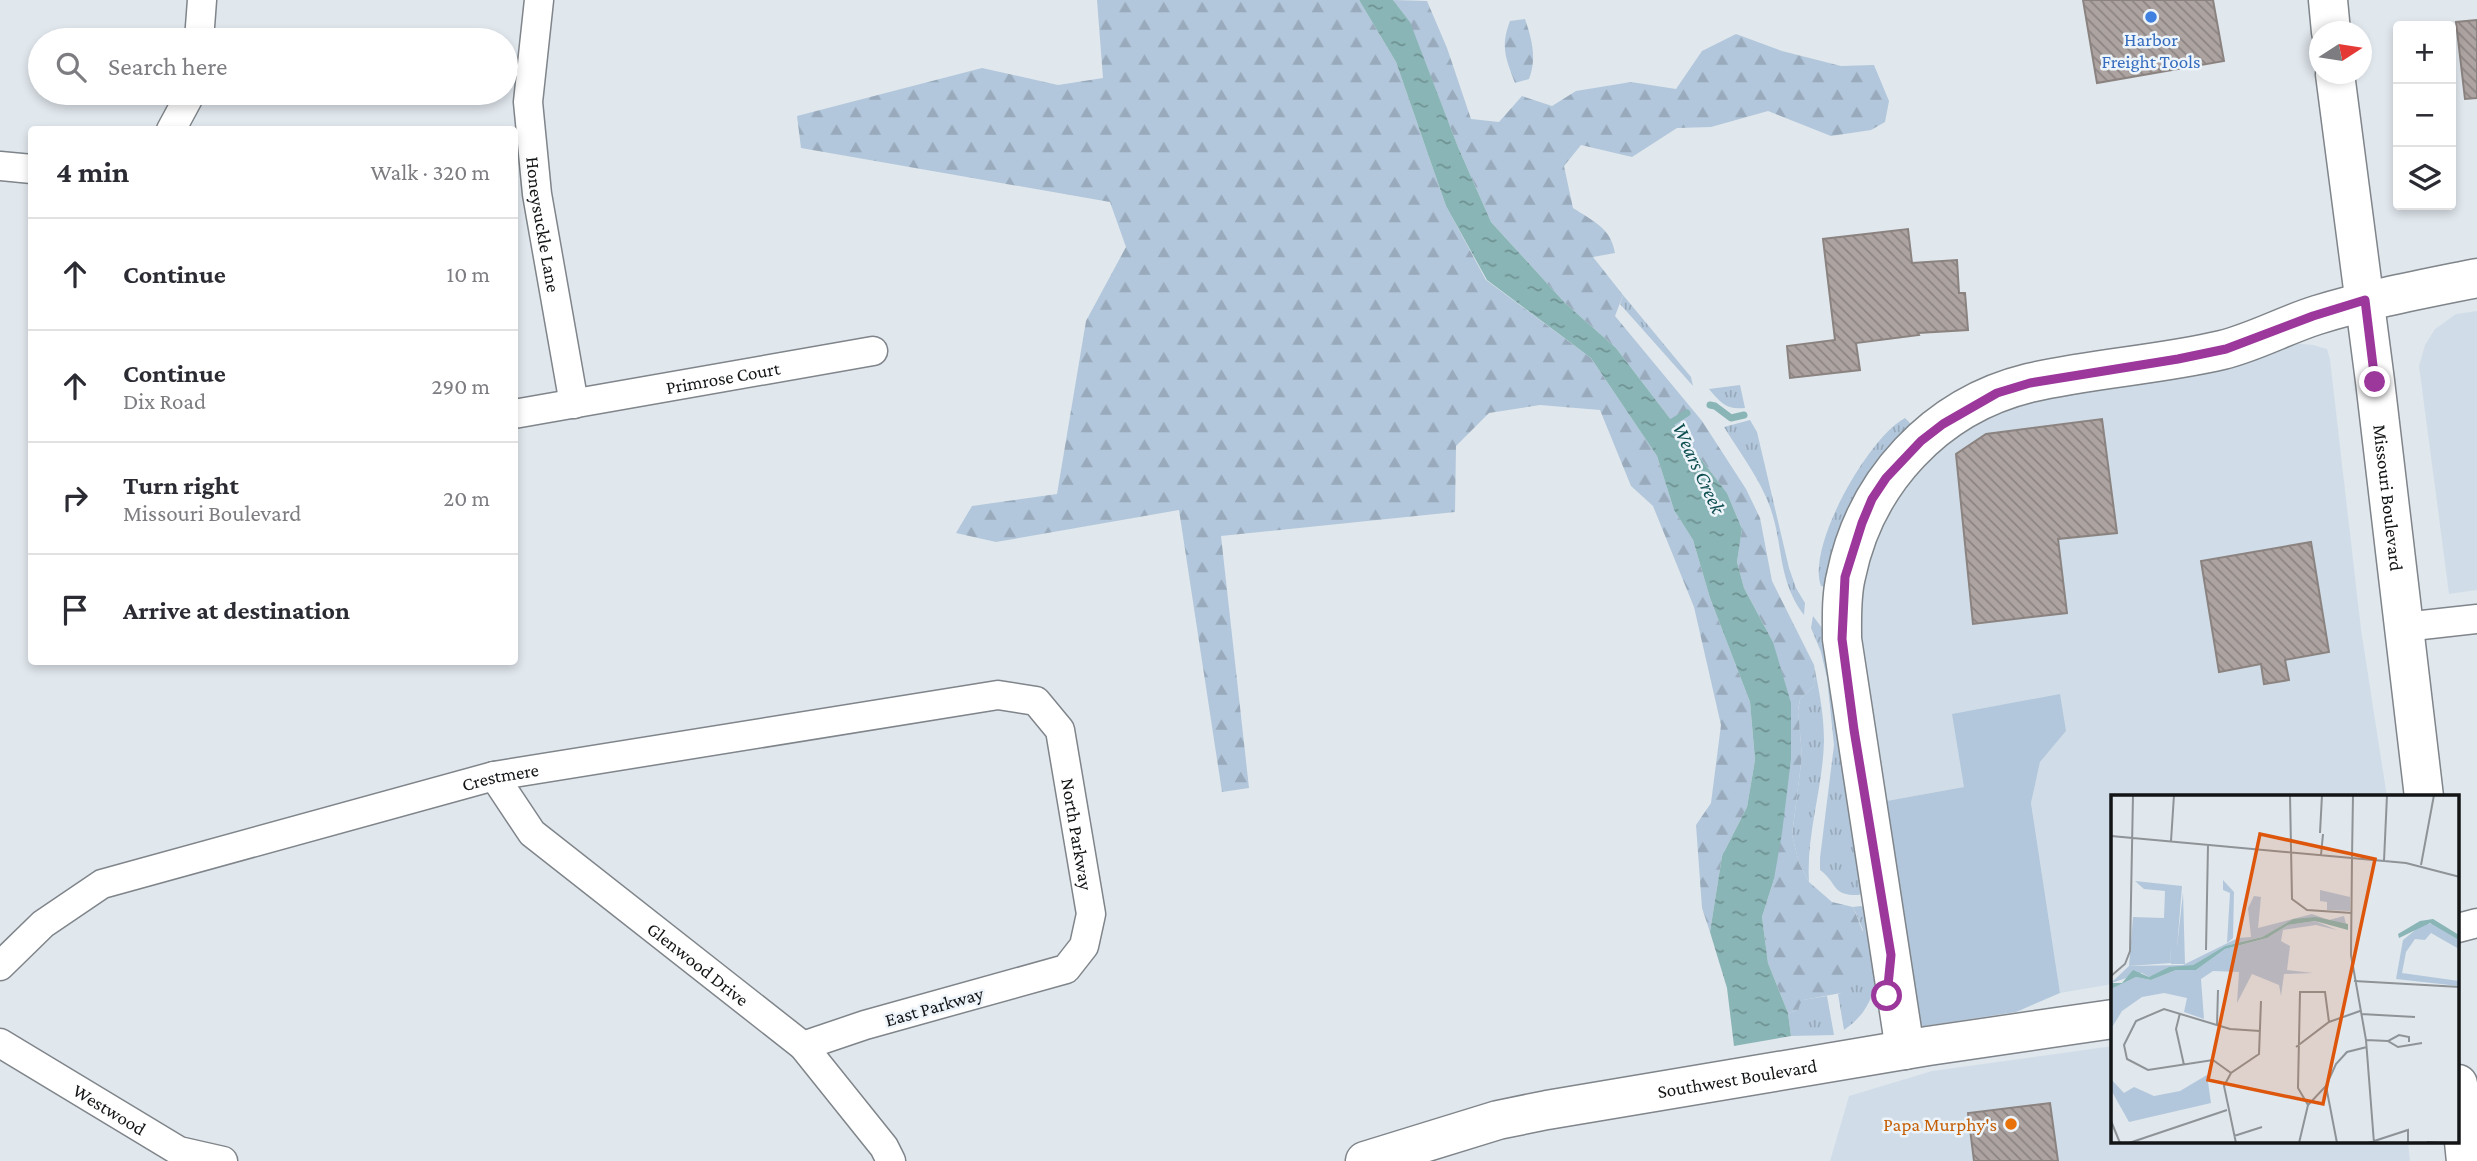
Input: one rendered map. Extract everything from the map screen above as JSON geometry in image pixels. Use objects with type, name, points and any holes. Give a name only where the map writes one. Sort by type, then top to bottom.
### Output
[{"type":"main road","points":[[2328,0],[2329,21]]},
{"type":"main road","name":"Missouri Boulevard","points":[[2336,84],[2424,795]]},
{"type":"main road","points":[[1905,1050],[1842,639],[1845,577],[1850,558],[1872,499],[1886,478],[1921,441],[1943,424],[1997,393],[2030,383],[2226,349],[2313,316],[2365,300],[2477,278]]},
{"type":"main road","points":[[1844,1060],[1868,1040],[1878,1019],[1887,996],[1891,955]]},
{"type":"main road","name":"Southwest Boulevard","points":[[1365,1161],[1498,1120],[1844,1060],[2111,1019]]},
{"type":"main road","points":[[2460,1103],[2466,1161]]},
{"type":"street","points":[[200,28],[202,0]]},
{"type":"street","name":"Honeysuckle Lane","points":[[539,0],[528,102],[537,194],[574,404]]},
{"type":"street","points":[[173,126],[185,105]]},
{"type":"street","points":[[0,166],[28,169]]},
{"type":"street","name":"Primrose Court","points":[[518,413],[873,351]]},
{"type":"street","points":[[2404,627],[2477,619]]},
{"type":"street","name":"Crestmere","points":[[0,966],[43,924],[102,884],[494,776],[998,695],[1036,701]]},
{"type":"street","name":"North Parkway","points":[[1036,701],[1059,730],[1091,914],[1084,946],[1066,969]]},
{"type":"street","name":"Glenwood Drive","points":[[494,776],[532,834],[803,1046],[884,1147],[891,1161]]},
{"type":"street","points":[[2460,927],[2477,923]]},
{"type":"street","name":"East Parkway","points":[[803,1046],[866,1025],[1066,969]]},
{"type":"street","name":"Westwood","points":[[0,1043],[171,1156],[223,1161]]},
{"type":"shaded area","points":[[2477,311],[2477,590],[2449,594],[2419,366],[2425,345],[2435,329],[2456,314]]},
{"type":"shaded area","points":[[2292,343],[2327,349],[2361,629],[2387,795],[2111,795],[2111,984],[2060,993],[2031,803],[2040,762],[2066,731],[1964,787],[1881,802],[1864,683],[1859,606],[1876,529],[1925,458],[1991,411]]},
{"type":"shaded area","points":[[2111,1046],[2111,1144],[2408,1144],[2410,1161],[1830,1161],[1849,1096],[1932,1071]]},
{"type":"green space","points":[[1097,0],[1359,0],[1396,62],[1446,206],[1486,280],[1591,358],[1657,456],[1674,510],[1693,540],[1710,598],[1750,702],[1755,760],[1747,807],[1722,856],[1710,932],[1702,908],[1696,825],[1711,803],[1721,725],[1694,607],[1653,506],[1631,486],[1600,410],[1540,405],[1489,413],[1456,446],[1455,512],[1221,536],[1249,788],[1222,792],[1179,510],[996,542],[956,533],[972,506],[1057,494],[1086,321],[1126,247],[1110,202],[801,148],[797,116],[982,68],[1058,85],[1103,78]]},
{"type":"green space","points":[[1393,0],[1427,1],[1447,48],[1471,119],[1499,122],[1522,96],[1552,106],[1576,91],[1631,82],[1676,89],[1702,51],[1736,34],[1782,51],[1841,66],[1874,65],[1889,101],[1885,122],[1871,130],[1831,136],[1768,111],[1711,127],[1677,128],[1632,157],[1581,145],[1564,166],[1573,208],[1600,226],[1613,244],[1615,253],[1593,257],[1623,295],[1615,316],[1702,421],[1746,489],[1760,518],[1772,581],[1814,665],[1815,685],[1800,699],[1798,710],[1802,756],[1792,835],[1799,863],[1809,882],[1832,902],[1853,907],[1871,952],[1864,972],[1841,993],[1803,1000],[1795,1011],[1788,1013],[1768,963],[1762,917],[1774,879],[1773,642],[1744,588],[1737,562],[1742,529],[1727,493],[1616,348],[1565,303],[1491,222],[1458,147],[1409,21]]},
{"type":"green space","points":[[1525,19],[1533,64],[1529,79],[1515,83],[1507,60],[1505,38],[1510,21]]},
{"type":"green space","points":[[1623,295],[1691,377],[1693,386],[1620,304]]},
{"type":"green space","points":[[1740,385],[1745,408],[1733,408],[1724,404],[1709,389]]},
{"type":"green space","points":[[1905,418],[1911,424],[1910,428],[1854,500],[1837,537],[1826,587],[1821,586],[1819,568],[1823,546],[1831,520],[1844,494],[1875,447],[1890,429]]},
{"type":"green space","points":[[1750,420],[1757,432],[1789,568],[1805,603],[1804,615],[1789,588],[1766,497],[1724,427]]},
{"type":"green space","points":[[1813,616],[1825,632],[1864,889],[1859,895],[1839,891],[1820,870],[1834,745],[1827,678],[1821,652],[1811,628]]},
{"type":"green space","points":[[1814,665],[1824,741],[1810,846],[1809,882],[1799,863],[1792,835],[1802,756],[1798,711],[1800,699],[1815,685]]},
{"type":"green space","points":[[2060,694],[2066,731],[2040,762],[2031,803],[2060,993],[2016,1012],[1918,1027],[1881,802],[1964,787],[1952,714]]},
{"type":"green space","points":[[1861,906],[1868,910],[1875,976],[1868,1004],[1858,1018],[1844,1030],[1838,994],[1841,993],[1863,930],[1853,907]]},
{"type":"green space","points":[[1827,996],[1834,1035],[1791,1036],[1788,1013],[1795,1011],[1802,1000]]},
{"type":"water","name":"Wears Creek","points":[[1359,0],[1393,0],[1410,22],[1458,147],[1491,222],[1565,303],[1616,348],[1727,493],[1742,529],[1737,562],[1744,588],[1773,642],[1791,703],[1791,759],[1782,833],[1774,879],[1762,917],[1768,963],[1788,1013],[1791,1036],[1734,1046],[1727,988],[1710,932],[1722,856],[1747,807],[1755,760],[1750,702],[1710,598],[1693,540],[1674,510],[1657,456],[1591,358],[1487,280],[1446,206],[1396,62]]},
{"type":"building","points":[[2083,0],[2213,0],[2224,61],[2097,83]]},
{"type":"building","points":[[2477,20],[2477,98],[2465,99],[2456,22]]},
{"type":"building","points":[[1908,229],[1912,263],[1957,260],[1959,293],[1965,293],[1968,330],[1918,333],[1919,335],[1856,343],[1860,370],[1790,378],[1787,346],[1835,340],[1823,239]]},
{"type":"building","points":[[2102,419],[2117,533],[2058,539],[2067,613],[1973,624],[1956,454],[1986,434]]},
{"type":"building","points":[[2311,542],[2329,652],[2285,660],[2289,680],[2264,684],[2261,664],[2219,672],[2201,561]]},
{"type":"building","name":"Papa Murphy's","points":[[2050,1103],[2058,1161],[1974,1161],[1968,1113]]},
{"type":"waterway","points":[[1710,405],[1731,418],[1744,415]]},
{"type":"waterway","name":"Wears Creek","points":[[1664,427],[1687,413]]},
{"type":"place","name":"Harbor Freight Tools","points":[[2151,17]]},
{"type":"place","name":"Papa Murphy's","points":[[2011,1124]]},
{"type":"route","points":[[1887,996],[1891,955],[1842,639],[1845,577],[1862,523],[1872,499],[1886,478],[1921,441],[1943,424],[1968,407],[1997,393],[2030,383],[2226,349],[2313,316],[2365,300],[2375,382]]}]
